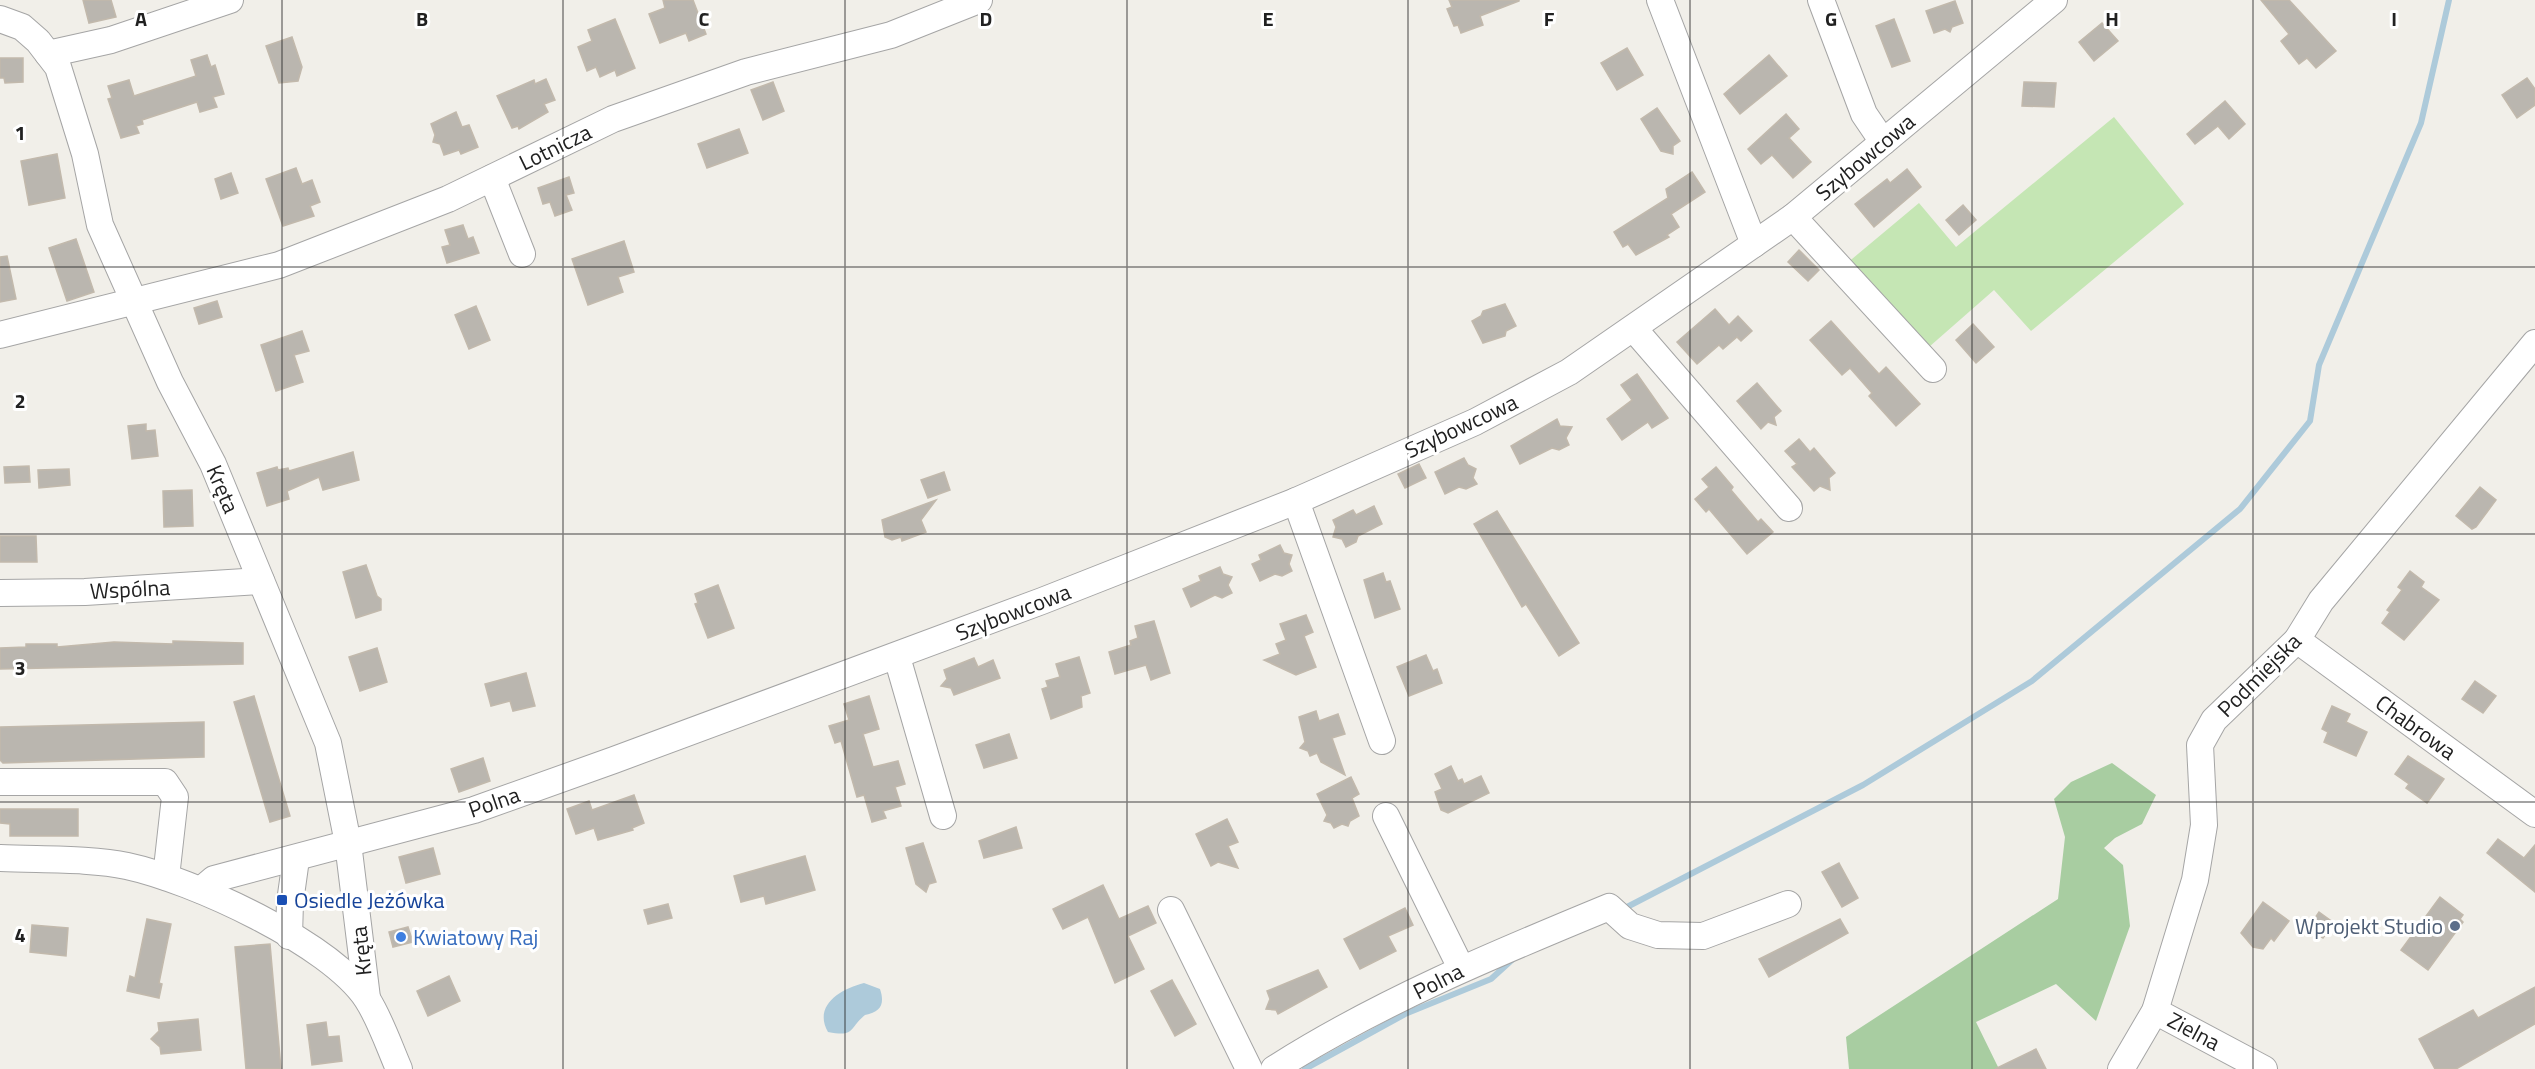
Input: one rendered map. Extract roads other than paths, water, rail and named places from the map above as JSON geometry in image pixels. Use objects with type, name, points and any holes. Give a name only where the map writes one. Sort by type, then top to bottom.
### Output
[{"type":"street","points":[[48,54],[111,40],[230,0]]},
{"type":"street","name":"Lotnicza","points":[[0,335],[279,265],[448,199],[613,119],[746,72],[891,35],[979,0]]},
{"type":"street","points":[[1660,0],[1754,244]]},
{"type":"street","points":[[1821,0],[1864,114],[1883,142]]},
{"type":"street","name":"Szybowcowa","points":[[783,698],[897,657],[1296,501],[1474,422],[1569,372],[1793,217],[2054,0]]},
{"type":"street","name":"Kręta","points":[[0,19],[22,27],[58,67],[85,154],[100,225],[134,303],[213,464],[328,743],[348,843],[367,998]]},
{"type":"street","points":[[492,178],[522,254]]},
{"type":"street","points":[[1793,217],[1933,369]]},
{"type":"street","points":[[1634,329],[1789,508]]},
{"type":"street","name":"Podmiejska","points":[[2121,1069],[2155,1011],[2194,880],[2204,825],[2200,745],[2214,720],[2297,640],[2321,601],[2535,343]]},
{"type":"street","points":[[1296,501],[1382,741]]},
{"type":"street","name":"Wspólna","points":[[0,593],[85,592],[261,581]]},
{"type":"street","name":"Chabrowa","points":[[2297,640],[2535,814]]},
{"type":"street","points":[[897,657],[943,816]]},
{"type":"street","name":"Polna","points":[[201,890],[214,879],[474,810],[783,698]]},
{"type":"street","points":[[0,782],[165,782],[175,797],[166,877]]},
{"type":"street","points":[[1386,816],[1461,968]]},
{"type":"street","points":[[0,858],[126,865],[201,890],[289,936],[326,957],[367,998],[399,1069]]},
{"type":"street","points":[[289,936],[290,902],[296,859]]},
{"type":"street","name":"Polna","points":[[1274,1069],[1310,1047],[1461,968],[1609,907],[1630,926],[1659,934],[1703,936],[1788,904]]},
{"type":"street","points":[[1171,910],[1249,1069]]},
{"type":"street","name":"Zielna","points":[[2155,1011],[2264,1069]]},
{"type":"water","points":[[864,983],[880,989],[882,1003],[880,1007],[875,1012],[865,1015],[848,1033],[828,1032],[824,1023],[824,1014],[831,1000],[838,994]]},
{"type":"waterway","points":[[1627,907],[1863,785],[2032,681],[2240,509],[2310,421],[2319,365],[2421,123],[2449,0]]},
{"type":"waterway","points":[[1305,1069],[1405,1014],[1491,979],[1513,959]]},
{"type":"place","name":"Osiedle Jeżówka","points":[[282,900]]},
{"type":"place","name":"Wprojekt Studio","points":[[2455,926]]},
{"type":"place","name":"Kwiatowy Raj","points":[[401,937]]}]
